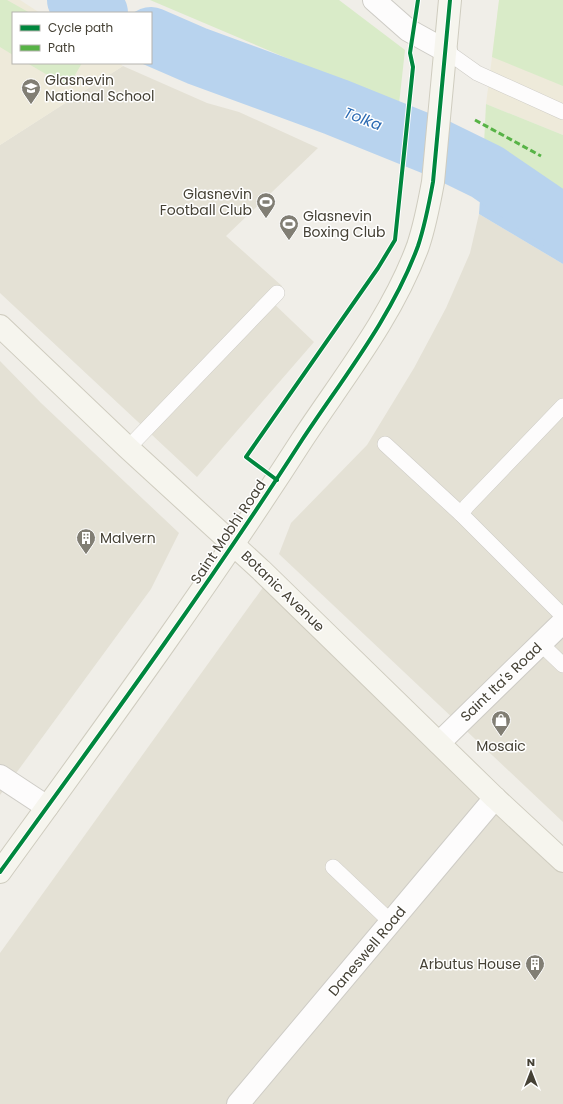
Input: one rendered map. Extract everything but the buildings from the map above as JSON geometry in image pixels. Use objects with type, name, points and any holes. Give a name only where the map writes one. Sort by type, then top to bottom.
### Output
[{"type":"main road","points":[[446,51],[450,0]]},
{"type":"main road","name":"Saint Mobhi Road","points":[[0,872],[258,509],[333,393],[365,348],[395,295],[418,246],[428,210],[433,182],[446,51]]},
{"type":"main road","name":"Botanic Avenue","points":[[0,326],[128,448],[233,543],[495,798],[563,861]]},
{"type":"street","points":[[374,0],[408,30],[446,51]]},
{"type":"street","name":"Saint Ita's Road","points":[[439,743],[563,622]]},
{"type":"street","points":[[0,776],[47,807]]},
{"type":"street","name":"Daneswell Road","points":[[238,1104],[495,798]]},
{"type":"lane","points":[[446,51],[478,73],[563,112]]},
{"type":"lane","points":[[128,448],[277,293]]},
{"type":"lane","points":[[462,514],[467,506],[563,406]]},
{"type":"lane","points":[[385,444],[462,514],[563,616]]},
{"type":"lane","points":[[541,644],[563,664]]},
{"type":"lane","points":[[333,867],[392,922]]},
{"type":"shaded area","name":"Glasnevin National School","points":[[0,0],[20,0],[38,12],[12,12],[12,64],[120,64],[123,66],[0,145]]},
{"type":"shaded area","points":[[499,2],[563,26],[563,135],[486,104]]},
{"type":"shaded area","points":[[123,66],[207,103],[239,112],[318,148],[226,236],[282,286],[270,300],[314,342],[197,477],[0,293],[0,145]]},
{"type":"shaded area","points":[[479,214],[563,264],[563,822],[279,554],[291,523],[367,445],[414,368],[446,308],[470,253]]},
{"type":"shaded area","points":[[0,361],[41,403],[179,533],[151,589],[0,795]]},
{"type":"shaded area","points":[[264,586],[563,862],[563,1104],[0,1104],[0,953]]},
{"type":"green space","points":[[0,0],[7,0],[28,12],[12,12],[12,54],[0,47]]},
{"type":"green space","points":[[150,0],[339,0],[405,50],[398,113],[296,62]]},
{"type":"green space","points":[[499,0],[563,0],[563,86],[492,57]]},
{"type":"green space","points":[[29,64],[81,64],[68,87]]},
{"type":"green space","points":[[486,104],[563,135],[563,194],[484,144]]},
{"type":"water","points":[[484,144],[563,194],[563,264],[479,214]]},
{"type":"waterway","name":"Tolka","points":[[76,0],[97,12]]},
{"type":"waterway","name":"Tolka","points":[[152,36],[197,56],[336,107],[440,149],[487,172],[563,224]]},
{"type":"marked path","points":[[475,120],[541,156]]},
{"type":"cycle path","points":[[277,480],[246,457],[378,268],[395,240],[413,67],[410,53],[418,0]]},
{"type":"cycle path","points":[[0,872],[192,604],[366,346],[395,298],[418,246],[425,222],[433,182],[450,0]]},
{"type":"place","name":"Glasnevin National School","points":[[31,105]]},
{"type":"place","name":"Glasnevin Football Club","points":[[266,219]]},
{"type":"place","name":"Glasnevin Boxing Club","points":[[289,241]]},
{"type":"place","name":"Malvern","points":[[86,555]]},
{"type":"place","name":"Mosaic","points":[[501,737]]},
{"type":"place","name":"Arbutus House","points":[[535,981]]}]
